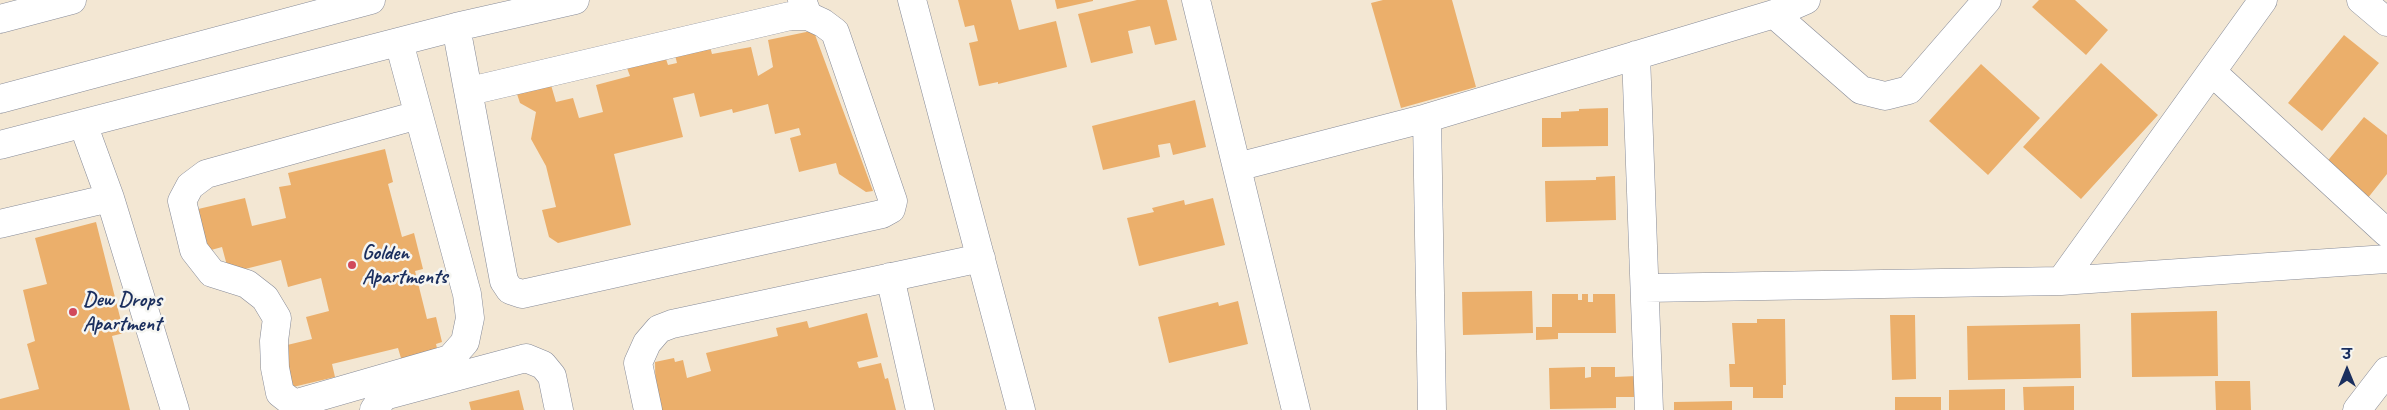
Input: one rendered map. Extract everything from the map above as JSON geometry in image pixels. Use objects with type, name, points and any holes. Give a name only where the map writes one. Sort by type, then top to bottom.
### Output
[{"type":"street","points":[[0,19],[72,0]]},
{"type":"street","points":[[0,99],[371,0]]},
{"type":"street","points":[[0,145],[456,27],[575,0]]},
{"type":"street","points":[[912,0],[1021,410]]},
{"type":"street","points":[[1196,0],[1296,410]]},
{"type":"street","points":[[1237,167],[1427,118],[1774,14],[1806,0]]},
{"type":"street","points":[[1774,14],[1861,90],[1885,96],[1909,90],[1988,0]]},
{"type":"street","points":[[2060,280],[2263,0]]},
{"type":"street","points":[[2361,0],[2387,22]]},
{"type":"street","points":[[456,27],[470,91],[504,281],[510,290],[522,294],[882,214],[891,209],[893,201],[835,32],[805,8],[790,16],[470,91]]},
{"type":"street","points":[[399,42],[467,294],[470,318],[465,342],[450,359],[294,404],[280,393],[275,368],[274,341],[277,318],[266,298],[246,284],[212,273],[194,250],[182,201],[190,186],[206,174],[418,115]]},
{"type":"street","points":[[1636,55],[1649,410]]},
{"type":"street","points":[[2212,72],[2387,233]]},
{"type":"street","points":[[1427,118],[1432,410]]},
{"type":"street","points":[[83,124],[110,198],[175,410]]},
{"type":"street","points":[[0,224],[110,198]]},
{"type":"street","points":[[648,410],[638,363],[647,343],[659,329],[672,324],[981,258]]},
{"type":"street","points":[[1644,288],[2060,280],[2387,259]]},
{"type":"street","points":[[890,277],[920,410]]},
{"type":"street","points":[[374,410],[384,396],[526,358],[543,366],[552,376],[559,410]]},
{"type":"street","points":[[2357,410],[2387,371]]},
{"type":"building","points":[[958,0],[1011,0],[1019,30],[1056,21],[1067,67],[998,84],[998,82],[979,86],[969,43],[978,41],[974,25],[965,27]]},
{"type":"building","points":[[1055,0],[1093,0],[1093,1],[1057,9]]},
{"type":"building","points":[[1137,0],[1167,0],[1177,40],[1155,45],[1150,26],[1128,31],[1133,53],[1091,63],[1078,14]]},
{"type":"building","points":[[1383,0],[1452,0],[1476,87],[1401,108],[1371,3]]},
{"type":"building","points":[[2039,0],[2075,0],[2108,30],[2086,55],[2032,7]]},
{"type":"building","points":[[811,24],[873,191],[866,192],[839,174],[836,163],[799,172],[790,138],[801,135],[799,128],[775,134],[768,104],[733,113],[732,109],[700,117],[694,93],[673,98],[683,137],[614,154],[631,225],[558,243],[549,237],[542,210],[556,207],[546,166],[531,139],[536,112],[520,103],[517,94],[551,85],[556,102],[573,98],[579,118],[603,112],[596,85],[630,76],[627,68],[666,59],[668,65],[677,63],[675,55],[710,47],[712,54],[751,47],[758,76],[773,67],[768,40],[811,31]]},
{"type":"building","points":[[2344,35],[2379,63],[2322,131],[2288,103]]},
{"type":"building","points":[[2101,63],[2158,115],[2081,199],[2023,147]]},
{"type":"building","points":[[1981,64],[2040,118],[1988,175],[1929,121]]},
{"type":"building","points":[[1195,100],[1206,147],[1173,155],[1170,143],[1158,145],[1160,157],[1103,170],[1092,126]]},
{"type":"building","points":[[1608,108],[1608,146],[1542,147],[1542,118],[1561,118],[1561,112],[1579,111],[1579,109]]},
{"type":"building","points":[[2364,117],[2387,135],[2387,174],[2363,204],[2320,170]]},
{"type":"building","name":"Golden Apartments","points":[[385,149],[393,182],[388,184],[402,237],[414,233],[423,269],[415,271],[427,319],[436,317],[442,342],[436,344],[439,357],[403,365],[398,348],[332,364],[335,377],[293,387],[283,346],[312,339],[306,317],[329,311],[321,278],[288,287],[281,260],[229,273],[222,247],[204,252],[194,210],[245,198],[252,226],[286,218],[279,187],[291,185],[288,173]]},
{"type":"building","points":[[1615,176],[1616,220],[1546,222],[1545,181],[1596,180],[1596,177]]},
{"type":"building","points":[[1213,198],[1225,245],[1139,266],[1127,218],[1154,212],[1152,208],[1184,200],[1185,205]]},
{"type":"building","name":"Dew Drops Apartment","points":[[96,222],[124,333],[112,336],[130,410],[0,410],[0,399],[39,389],[27,344],[35,341],[23,290],[47,284],[35,238]]},
{"type":"building","points":[[1532,291],[1533,333],[1463,335],[1462,292]]},
{"type":"building","points":[[1552,294],[1578,294],[1578,300],[1582,300],[1582,294],[1588,294],[1588,302],[1593,302],[1593,294],[1615,294],[1616,333],[1558,333],[1558,339],[1536,340],[1536,327],[1552,327]]},
{"type":"building","points":[[1238,301],[1248,344],[1169,363],[1158,317],[1218,302],[1219,306]]},
{"type":"building","points":[[2217,311],[2218,376],[2132,377],[2131,313]]},
{"type":"building","points":[[867,313],[878,357],[857,362],[859,368],[881,363],[885,379],[888,378],[896,410],[656,410],[655,362],[674,358],[675,362],[683,360],[687,378],[711,371],[706,353],[778,336],[776,328],[807,321],[809,328]]},
{"type":"building","points":[[1890,315],[1915,315],[1916,379],[1892,380]]},
{"type":"building","points":[[1757,319],[1785,319],[1786,385],[1783,385],[1783,398],[1753,398],[1753,387],[1730,387],[1729,364],[1735,364],[1732,323],[1757,323]]},
{"type":"building","points":[[2080,324],[2081,378],[1968,380],[1967,326]]},
{"type":"building","points":[[1585,367],[1585,378],[1591,377],[1591,367],[1615,367],[1615,377],[1637,376],[1637,397],[1616,397],[1616,408],[1550,409],[1549,368]]},
{"type":"building","points":[[2215,381],[2250,381],[2251,410],[2216,410]]},
{"type":"building","points":[[2074,386],[2074,410],[2024,410],[2023,387]]},
{"type":"building","points":[[2005,389],[2005,410],[1949,410],[1949,390]]},
{"type":"building","points":[[519,390],[524,410],[471,410],[469,402]]},
{"type":"building","points":[[1895,397],[1941,397],[1941,410],[1895,410]]},
{"type":"building","points":[[1732,401],[1732,410],[1674,410],[1674,402]]},
{"type":"place","name":"Golden Apartments","points":[[352,265]]},
{"type":"place","name":"Dew Drops Apartment","points":[[73,312]]}]
